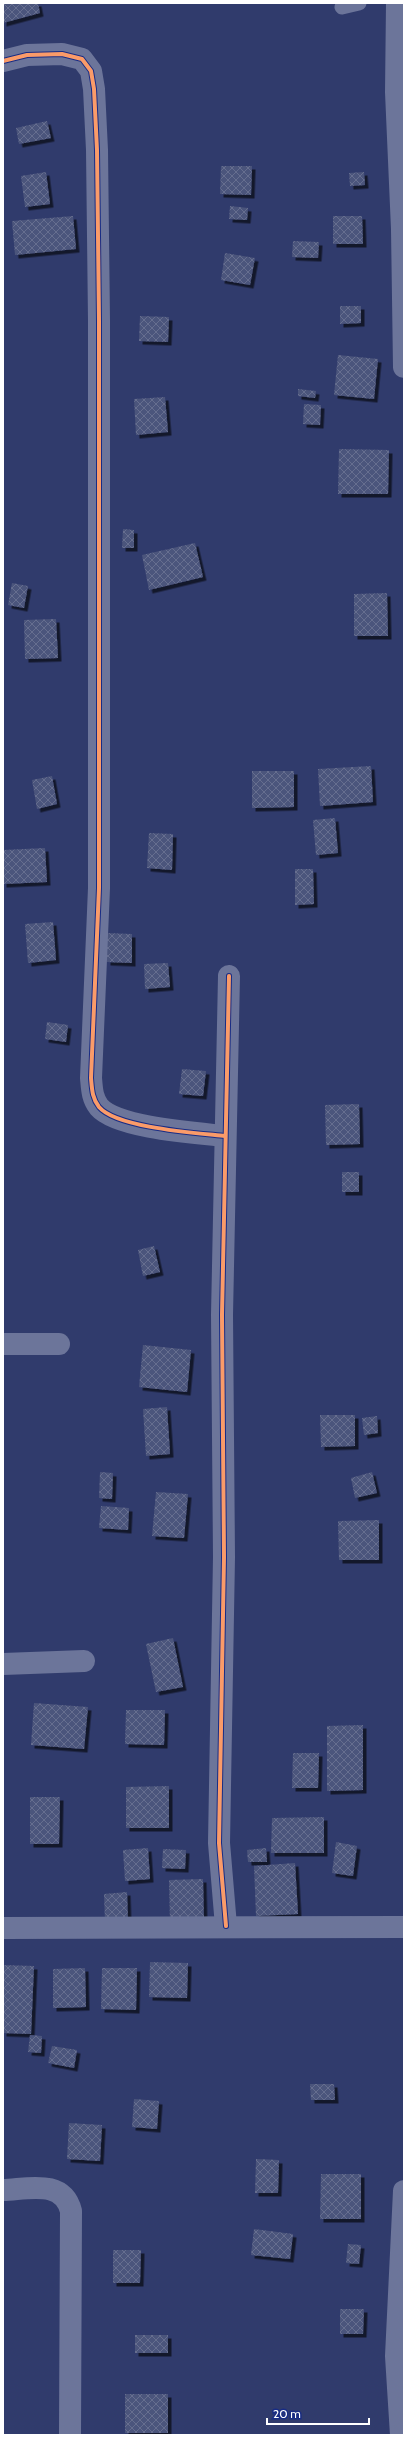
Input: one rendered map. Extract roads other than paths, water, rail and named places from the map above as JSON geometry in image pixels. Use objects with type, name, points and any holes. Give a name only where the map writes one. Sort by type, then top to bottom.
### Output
[{"type":"street","points":[[397,3],[396,92],[403,229],[404,367]]},
{"type":"street","points":[[3,61],[27,55],[62,54],[82,59],[91,72],[94,89],[97,150],[99,313],[99,888],[91,1078],[92,1096],[100,1108],[129,1121],[151,1127],[225,1136]]},
{"type":"street","points":[[226,1926],[219,1843],[224,1557],[222,1315],[229,976]]},
{"type":"street","points":[[3,1344],[59,1344]]},
{"type":"street","points":[[3,1664],[84,1661]]},
{"type":"street","points":[[3,1928],[226,1926],[404,1927]]},
{"type":"street","points":[[3,2190],[52,2188],[63,2194],[68,2200],[71,2211],[70,2435]]},
{"type":"street","points":[[401,2435],[400,2356],[404,2191]]},
{"type":"lane","points":[[342,7],[359,3]]}]
